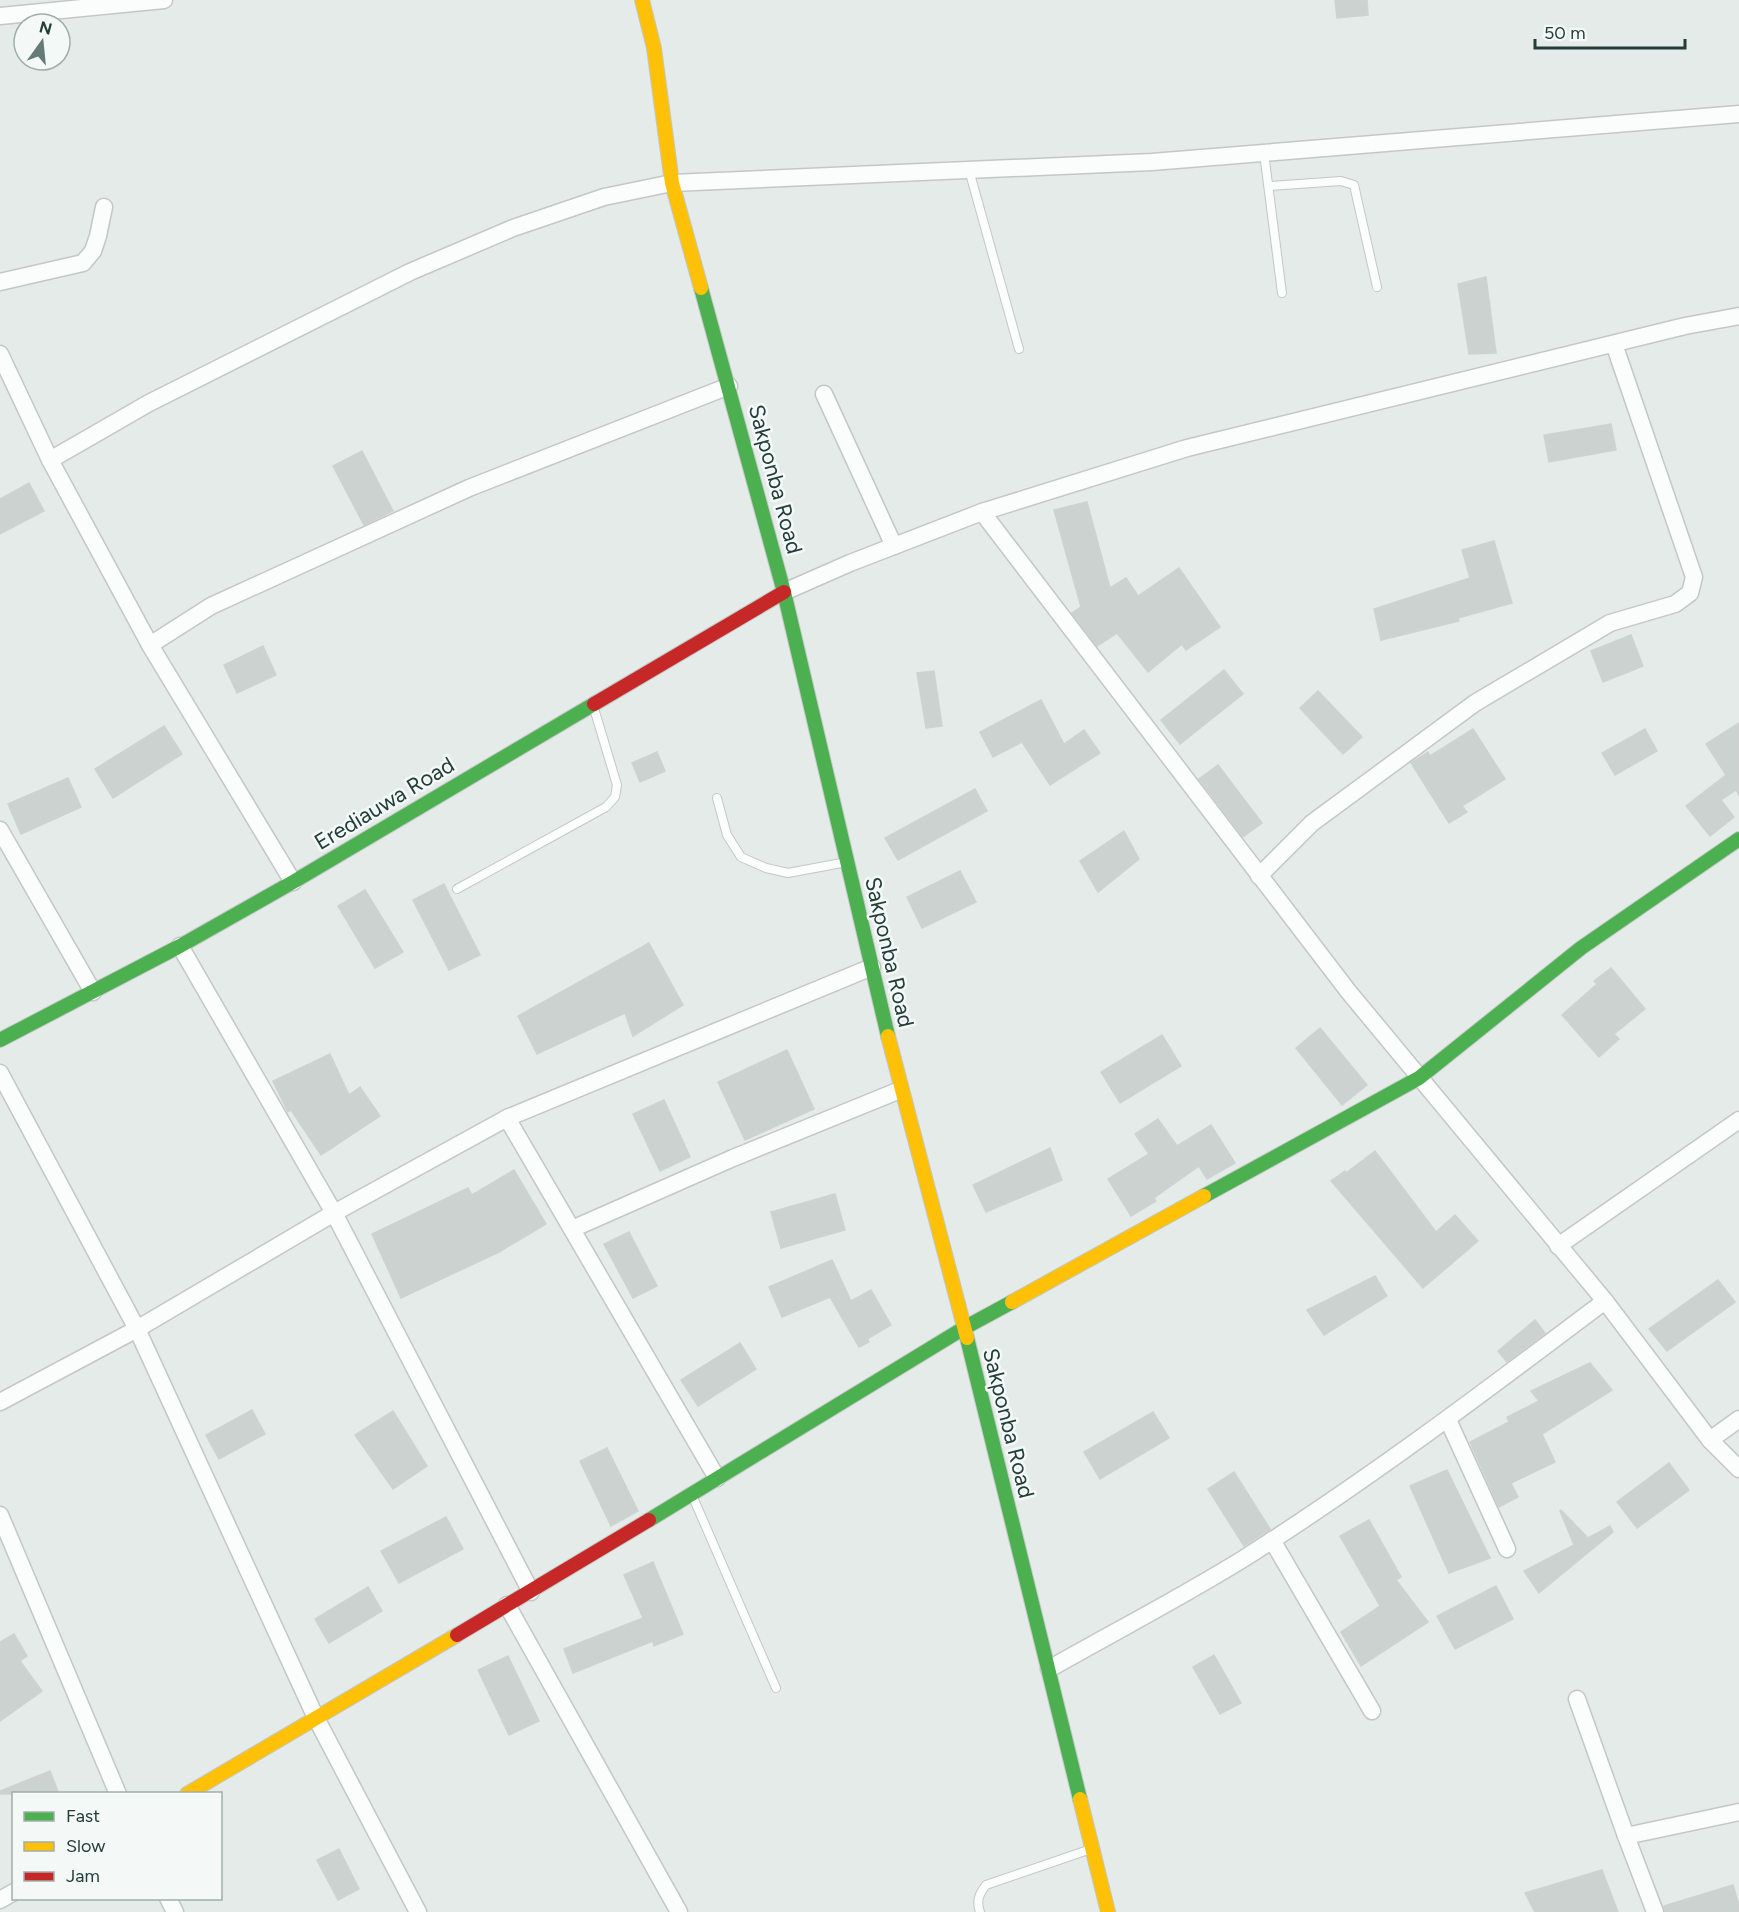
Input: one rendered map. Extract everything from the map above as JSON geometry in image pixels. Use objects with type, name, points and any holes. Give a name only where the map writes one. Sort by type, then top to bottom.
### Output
[{"type":"street","points":[[0,16],[164,0]]},
{"type":"street","name":"Sakponba Road","points":[[642,0],[654,48],[672,183],[784,592],[900,1090],[964,1328],[1108,1912]]},
{"type":"street","points":[[50,460],[149,403],[410,272],[513,228],[604,196],[672,183],[1152,162],[1739,114]]},
{"type":"street","points":[[0,282],[83,262],[93,251],[104,207]]},
{"type":"street","points":[[784,592],[982,512],[1187,448],[1685,326],[1739,316]]},
{"type":"street","points":[[1259,876],[1312,823],[1474,703],[1610,623],[1675,603],[1690,593],[1694,577],[1614,344]]},
{"type":"street","points":[[0,354],[50,460],[150,645],[293,882]]},
{"type":"street","points":[[150,645],[211,606],[469,488],[729,386]]},
{"type":"street","points":[[824,394],[894,546]]},
{"type":"street","points":[[982,512],[1348,991],[1605,1302],[1710,1440],[1739,1470]]},
{"type":"street","name":"Erediauwa Road","points":[[0,1040],[180,946],[293,882],[784,592]]},
{"type":"street","points":[[0,830],[93,992]]},
{"type":"street","points":[[190,1792],[531,1592],[964,1328],[1419,1078],[1581,948],[1739,839]]},
{"type":"street","points":[[180,946],[334,1212],[531,1592]]},
{"type":"street","points":[[0,1402],[137,1329],[334,1212],[507,1118],[872,967]]},
{"type":"street","points":[[0,1073],[137,1329],[316,1718],[418,1912]]},
{"type":"street","points":[[572,1229],[733,1158],[900,1090]]},
{"type":"street","points":[[507,1118],[717,1478]]},
{"type":"street","points":[[1558,1246],[1739,1120]]},
{"type":"street","points":[[1049,1669],[1272,1540],[1448,1420],[1605,1302]]},
{"type":"street","points":[[1710,1440],[1739,1419]]},
{"type":"street","points":[[1448,1420],[1507,1549]]},
{"type":"street","points":[[0,1515],[117,1792]]},
{"type":"street","points":[[1272,1540],[1372,1711]]},
{"type":"street","points":[[507,1605],[680,1912]]},
{"type":"street","points":[[1577,1700],[1655,1912]]},
{"type":"street","points":[[1626,1836],[1739,1812]]},
{"type":"lane","points":[[1264,153],[1282,293]]},
{"type":"lane","points":[[969,170],[1019,349]]},
{"type":"lane","points":[[1269,186],[1341,180],[1354,185],[1377,287]]},
{"type":"lane","points":[[458,888],[606,807],[615,797],[617,785],[593,705]]},
{"type":"lane","points":[[717,798],[727,835],[741,857],[778,872],[788,873],[847,862]]},
{"type":"lane","points":[[692,1494],[776,1688]]},
{"type":"lane","points":[[980,1912],[977,1904],[980,1893],[986,1885],[1091,1849]]},
{"type":"building","points":[[1335,0],[1367,0],[1368,15],[1337,18]]},
{"type":"building","points":[[1486,277],[1496,353],[1469,354],[1458,284]]},
{"type":"building","points":[[1611,424],[1616,450],[1549,462],[1544,435]]},
{"type":"building","points":[[362,451],[393,511],[364,525],[333,466]]},
{"type":"building","points":[[29,483],[44,511],[0,534],[0,499]]},
{"type":"building","points":[[1087,502],[1110,588],[1126,578],[1138,596],[1179,568],[1220,627],[1186,650],[1182,644],[1148,672],[1117,633],[1097,646],[1072,613],[1081,607],[1054,510]]},
{"type":"building","points":[[1494,541],[1512,603],[1458,618],[1459,621],[1381,640],[1374,609],[1470,578],[1462,550]]},
{"type":"building","points":[[1631,635],[1643,666],[1603,682],[1591,651]]},
{"type":"building","points":[[263,646],[276,675],[237,693],[224,665]]},
{"type":"building","points":[[1224,670],[1243,694],[1180,744],[1161,720]]},
{"type":"building","points":[[934,671],[942,726],[926,728],[917,673]]},
{"type":"building","points":[[1318,691],[1362,737],[1343,754],[1300,708]]},
{"type":"building","points":[[1041,700],[1064,744],[1084,730],[1100,753],[1050,785],[1022,742],[993,757],[980,732]]},
{"type":"building","points":[[1739,723],[1739,795],[1736,790],[1721,800],[1734,817],[1710,836],[1686,806],[1726,775],[1706,744]]},
{"type":"building","points":[[164,726],[182,754],[113,798],[95,769]]},
{"type":"building","points":[[1473,729],[1505,779],[1462,806],[1467,812],[1449,823],[1411,763],[1428,752],[1430,756]]},
{"type":"building","points":[[1645,729],[1657,751],[1615,775],[1602,753]]},
{"type":"building","points":[[657,752],[665,771],[640,782],[632,763]]},
{"type":"building","points":[[1218,765],[1262,823],[1243,837],[1199,779]]},
{"type":"building","points":[[68,778],[81,807],[21,834],[8,804]]},
{"type":"building","points":[[975,789],[987,811],[898,860],[885,838]]},
{"type":"building","points":[[1124,831],[1139,859],[1098,892],[1080,861]]},
{"type":"building","points":[[960,871],[976,902],[922,928],[907,897]]},
{"type":"building","points":[[444,884],[480,955],[449,970],[413,900]]},
{"type":"building","points":[[365,890],[403,952],[375,968],[338,906]]},
{"type":"building","points":[[649,943],[683,1005],[633,1036],[625,1013],[537,1054],[518,1016]]},
{"type":"building","points":[[1611,968],[1645,1009],[1614,1034],[1619,1039],[1599,1057],[1562,1015],[1597,984],[1594,981]]},
{"type":"building","points":[[1320,1028],[1367,1085],[1342,1105],[1296,1048]]},
{"type":"building","points":[[1162,1035],[1181,1066],[1120,1103],[1101,1072]]},
{"type":"building","points":[[787,1050],[814,1109],[745,1140],[718,1082]]},
{"type":"building","points":[[330,1054],[349,1095],[360,1087],[380,1116],[321,1155],[291,1110],[288,1112],[273,1081]]},
{"type":"building","points":[[664,1100],[690,1157],[660,1171],[633,1114]]},
{"type":"building","points":[[1158,1119],[1177,1146],[1211,1125],[1235,1163],[1207,1179],[1199,1166],[1154,1198],[1156,1201],[1131,1216],[1108,1179],[1149,1154],[1135,1134]]},
{"type":"building","points":[[1050,1148],[1062,1180],[986,1212],[973,1185]]},
{"type":"building","points":[[1375,1151],[1436,1232],[1455,1215],[1478,1241],[1423,1288],[1331,1181],[1345,1171],[1346,1173]]},
{"type":"building","points":[[514,1170],[546,1224],[499,1252],[401,1298],[372,1234],[468,1188],[472,1195]]},
{"type":"building","points":[[835,1194],[845,1230],[781,1248],[771,1212]]},
{"type":"building","points":[[629,1232],[657,1286],[633,1298],[604,1244]]},
{"type":"building","points":[[832,1260],[851,1301],[871,1290],[891,1325],[867,1339],[869,1342],[859,1347],[830,1297],[782,1317],[769,1287]]},
{"type":"building","points":[[1375,1276],[1387,1296],[1324,1335],[1307,1310]]},
{"type":"building","points":[[1718,1280],[1735,1302],[1667,1351],[1649,1329]]},
{"type":"building","points":[[1535,1320],[1545,1333],[1507,1362],[1498,1351]]},
{"type":"building","points":[[740,1343],[756,1369],[698,1406],[681,1380]]},
{"type":"building","points":[[1590,1363],[1612,1390],[1542,1434],[1555,1462],[1511,1483],[1518,1497],[1499,1507],[1470,1442],[1509,1422],[1507,1417],[1539,1401],[1531,1391]]},
{"type":"building","points":[[252,1410],[265,1434],[219,1459],[206,1435]]},
{"type":"building","points":[[393,1411],[427,1466],[393,1489],[355,1435]]},
{"type":"building","points":[[1153,1412],[1169,1438],[1100,1479],[1084,1452]]},
{"type":"building","points":[[607,1448],[638,1511],[611,1526],[580,1461]]},
{"type":"building","points":[[1669,1463],[1689,1490],[1637,1528],[1617,1502]]},
{"type":"building","points":[[1447,1470],[1490,1558],[1449,1573],[1410,1486]]},
{"type":"building","points":[[1234,1472],[1270,1529],[1244,1546],[1208,1489]]},
{"type":"building","points":[[1561,1510],[1588,1538],[1610,1526],[1613,1532],[1539,1593],[1524,1571],[1574,1545]]},
{"type":"building","points":[[446,1517],[463,1549],[399,1583],[381,1551]]},
{"type":"building","points":[[1369,1520],[1401,1577],[1396,1580],[1428,1622],[1361,1666],[1341,1632],[1380,1606],[1340,1536]]},
{"type":"building","points":[[653,1562],[683,1634],[654,1646],[653,1641],[573,1673],[564,1649],[643,1618],[624,1575]]},
{"type":"building","points":[[1496,1586],[1513,1619],[1455,1649],[1437,1616]]},
{"type":"building","points":[[368,1587],[382,1611],[329,1643],[315,1619]]},
{"type":"building","points":[[14,1634],[27,1656],[20,1661],[42,1691],[0,1721],[0,1642]]},
{"type":"building","points":[[1214,1655],[1241,1703],[1220,1714],[1193,1667]]},
{"type":"building","points":[[508,1656],[539,1721],[509,1735],[478,1670]]},
{"type":"building","points":[[50,1771],[58,1792],[0,1794],[0,1791]]},
{"type":"building","points":[[339,1849],[359,1889],[338,1900],[317,1860]]},
{"type":"building","points":[[1602,1870],[1618,1912],[1535,1912],[1525,1893]]},
{"type":"building","points":[[1733,1885],[1739,1912],[1665,1912],[1664,1906]]},
{"type":"traffic: fast","points":[[701,288],[784,592],[888,1036]]},
{"type":"traffic: fast","points":[[0,1040],[180,946],[594,704]]},
{"type":"traffic: fast","points":[[1204,1196],[1419,1078],[1581,948],[1739,839]]},
{"type":"traffic: fast","points":[[649,1520],[964,1328],[1012,1302]]},
{"type":"traffic: fast","points":[[967,1338],[1080,1799]]},
{"type":"traffic: slow","points":[[642,0],[654,48],[672,183],[701,288]]},
{"type":"traffic: slow","points":[[888,1036],[967,1338]]},
{"type":"traffic: slow","points":[[1012,1302],[1204,1196]]},
{"type":"traffic: slow","points":[[190,1792],[457,1635]]},
{"type":"traffic: slow","points":[[1080,1799],[1108,1912]]},
{"type":"traffic: jam","points":[[594,704],[784,592]]},
{"type":"traffic: jam","points":[[457,1635],[649,1520]]}]
